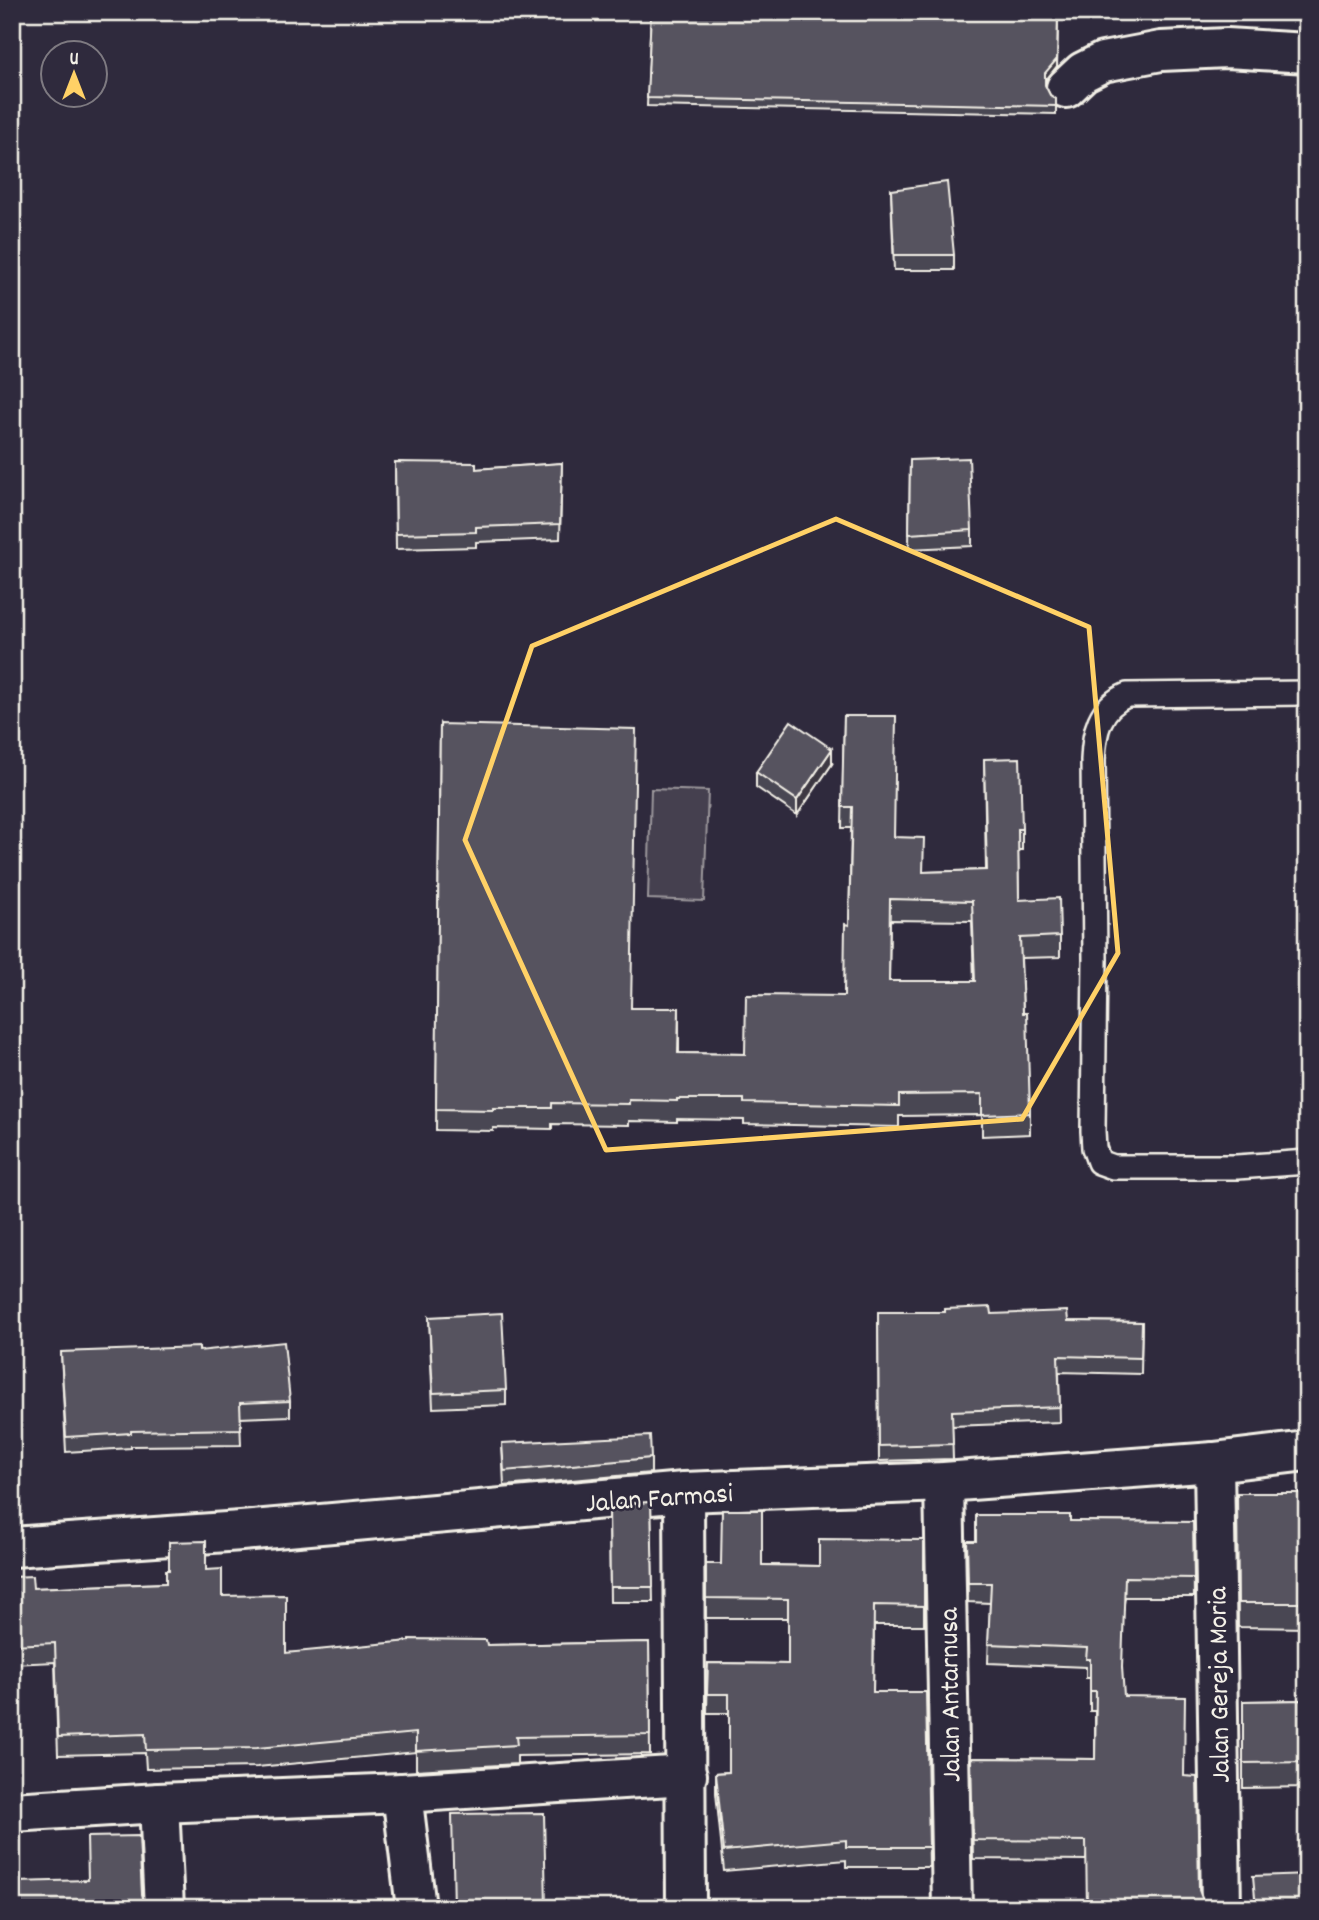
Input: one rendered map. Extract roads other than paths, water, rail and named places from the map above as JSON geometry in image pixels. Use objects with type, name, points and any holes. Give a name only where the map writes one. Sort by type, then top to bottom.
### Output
[{"type":"street","points":[[1066,88],[1083,72],[1103,62],[1161,51],[1227,48],[1307,53]]},
{"type":"street","name":"Jalan Farmasi","points":[[12,1547],[241,1531],[684,1492],[944,1482],[1214,1462],[1307,1451]]},
{"type":"street","name":"Jalan Gereja Moria","points":[[1214,1462],[1221,1908]]},
{"type":"street","name":"Jalan Antarnusa","points":[[944,1482],[952,1908]]},
{"type":"street","points":[[684,1492],[686,1908]]},
{"type":"street","points":[[12,1812],[159,1802],[402,1793],[687,1775]]},
{"type":"street","points":[[402,1793],[416,1908]]},
{"type":"street","points":[[159,1802],[164,1908]]},
{"type":"lane","points":[[1307,693],[1127,695],[1108,705],[1096,727],[1093,760],[1093,1130],[1094,1148],[1099,1162],[1113,1167],[1237,1167],[1307,1162]]}]
